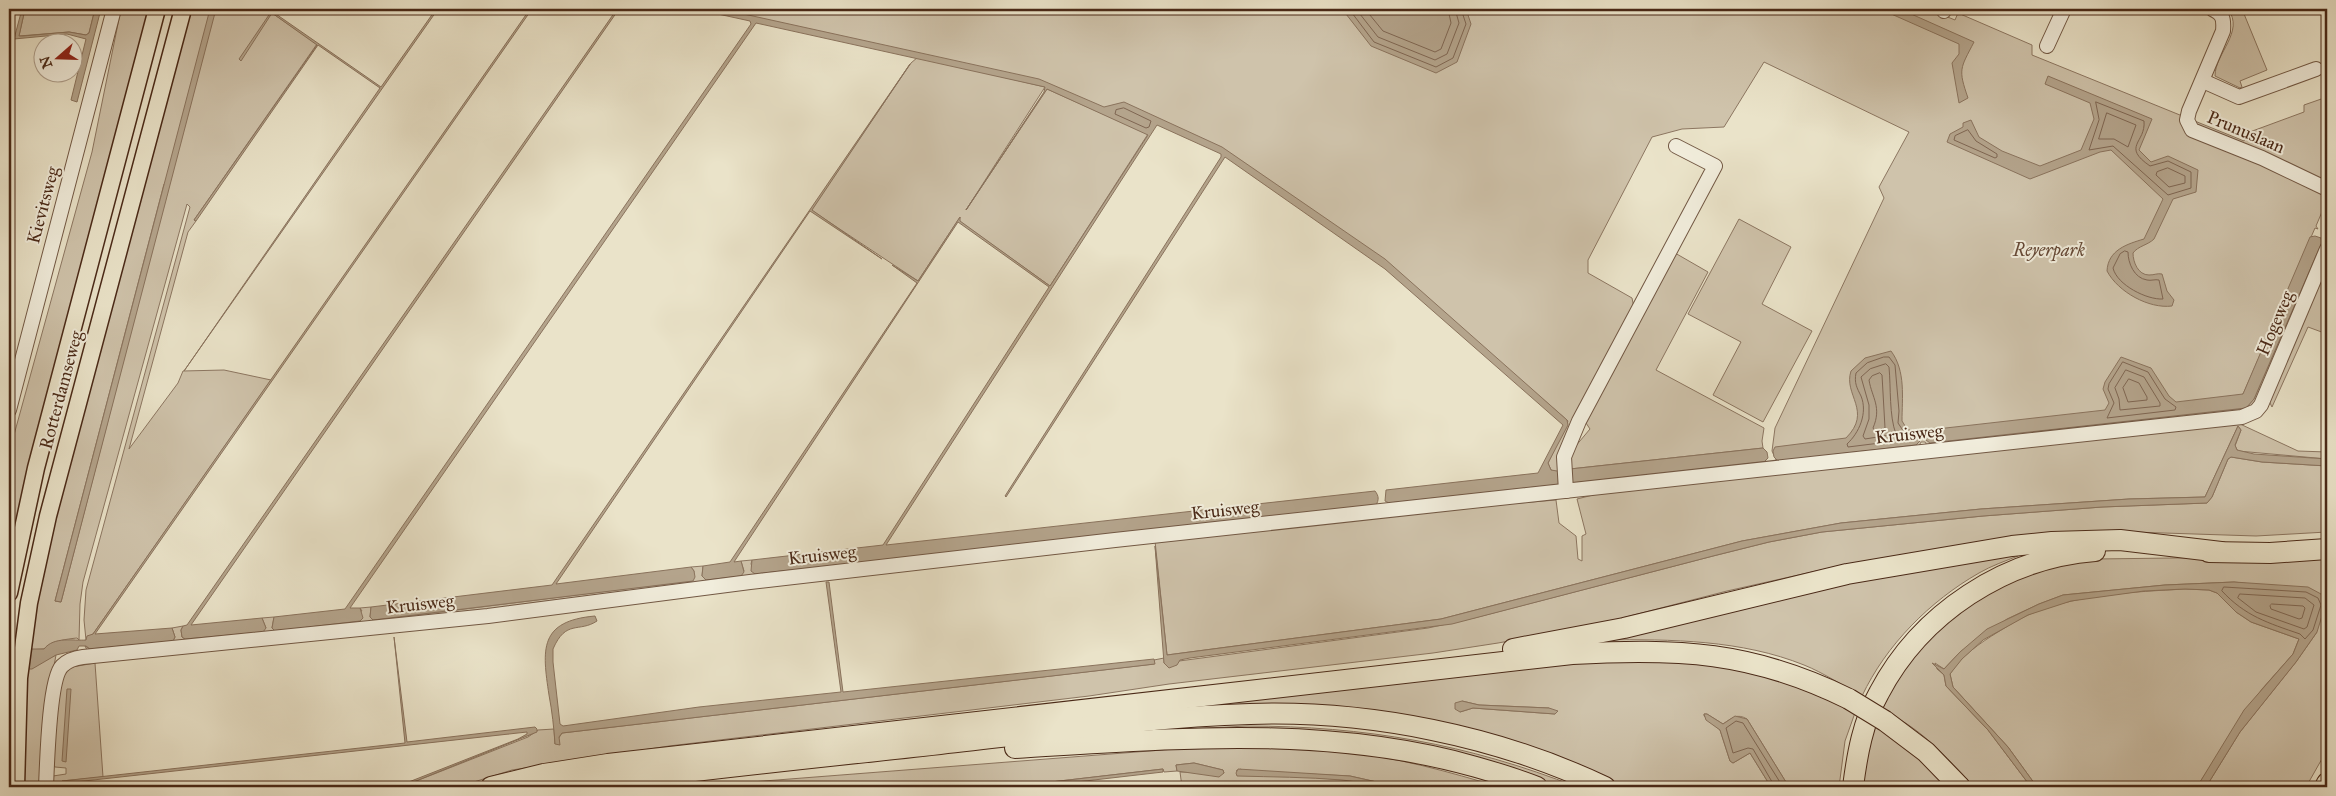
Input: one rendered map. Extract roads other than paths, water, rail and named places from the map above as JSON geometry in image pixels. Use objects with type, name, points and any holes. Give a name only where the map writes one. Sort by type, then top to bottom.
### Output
[{"type":"highway","points":[[1449,668],[1518,648],[1624,628],[1847,574],[2002,548],[2052,542],[2120,540],[2221,552]]},
{"type":"highway","points":[[1853,787],[1864,728],[1878,694],[1897,662],[1921,633],[1948,610],[1981,587],[2015,570],[2087,552],[2130,550],[2301,552],[2327,549]]},
{"type":"highway","points":[[491,787],[544,774],[608,764],[1572,654],[1629,651],[1678,652],[1728,657],[1765,665],[1813,682],[1849,699],[1885,721],[1926,752],[1960,787]]},
{"type":"highway","points":[[567,787],[1194,717],[1252,714],[1310,715],[1366,720],[1482,742],[1534,757],[1605,787]]},
{"type":"highway","points":[[943,744],[954,751],[1158,740],[1303,738],[1408,751],[1455,761],[1537,787]]},
{"type":"highway","points":[[2325,787],[2327,783]]},
{"type":"main road","name":"Rotterdamseweg","points":[[9,593],[36,468],[157,9]]},
{"type":"main road","name":"Rotterdamseweg","points":[[16,787],[19,678],[22,644],[29,603],[48,516],[183,9]]},
{"type":"street","name":"Kievitsweg","points":[[9,410],[114,9]]},
{"type":"street","points":[[2047,46],[2064,9]]},
{"type":"street","name":"Prunuslaan","points":[[2212,9],[2219,12],[2224,20],[2223,31],[2189,111],[2187,120],[2192,130],[2262,158],[2327,189]]},
{"type":"street","points":[[2203,81],[2238,97],[2316,69]]},
{"type":"street","points":[[1565,482],[1564,457],[1579,421],[1716,166],[1676,146]]},
{"type":"street","name":"Hogeweg","points":[[2256,411],[2261,405],[2327,249]]},
{"type":"street","name":"Kruisweg","points":[[46,787],[50,723],[57,677],[61,666],[70,660],[83,657],[488,616],[1565,482],[2242,417],[2256,411]]},
{"type":"water","points":[[22,9],[25,9],[19,36],[32,35],[32,37],[14,39]]},
{"type":"water","points":[[95,9],[101,9],[77,102],[71,100],[75,82],[82,82],[82,55],[86,39],[82,38],[82,34],[89,33]]},
{"type":"water","points":[[210,9],[216,9],[61,602],[55,601]]},
{"type":"water","points":[[273,9],[275,9],[273,12],[381,87],[436,9],[438,9],[184,371],[380,88],[318,45],[196,221],[194,220],[317,45],[272,13],[241,61],[239,59]]},
{"type":"water","points":[[530,9],[532,9],[95,634],[172,628],[175,637],[173,641],[90,649],[86,646],[79,646],[77,650],[56,655],[32,669],[9,669],[9,649],[44,649],[53,642],[86,640],[87,636],[93,634]]},
{"type":"water","points":[[617,9],[619,9],[191,625],[262,618],[266,628],[263,632],[185,639],[182,637],[181,630],[183,626],[187,625]]},
{"type":"water","points":[[695,9],[721,9],[1039,79],[1104,107],[1124,102],[1222,147],[1385,259],[1567,420],[1568,425],[1548,463],[1551,470],[1557,471],[1561,475],[1570,469],[1763,448],[1767,452],[1768,458],[1764,462],[1389,503],[1385,501],[1386,490],[1538,473],[1563,425],[1385,269],[1225,157],[1006,497],[1221,157],[1221,154],[1157,125],[886,545],[1375,491],[1378,498],[1376,505],[755,574],[751,571],[752,560],[883,545],[1049,287],[958,222],[734,562],[741,561],[744,572],[741,576],[706,580],[702,576],[703,566],[730,562],[917,283],[892,265],[918,281],[960,217],[960,221],[1050,286],[1148,135],[1047,89],[966,210],[1044,92],[1045,87],[756,23],[350,608],[360,608],[363,618],[360,621],[275,631],[272,628],[274,617],[345,609],[751,24],[750,21]]},
{"type":"water","points":[[1344,9],[1466,9],[1471,24],[1457,62],[1436,73],[1371,46]]},
{"type":"water","points":[[1880,9],[1900,9],[1974,42],[1962,69],[1968,98],[1959,103],[1952,63],[1959,54],[1959,44]]},
{"type":"water","points":[[910,64],[812,210],[882,259],[810,211],[556,584],[691,567],[695,577],[693,581],[373,620],[370,617],[371,607],[552,585]]},
{"type":"water","points":[[2048,76],[2152,119],[2139,150],[2151,162],[2168,156],[2198,170],[2196,192],[2173,199],[2154,239],[2133,253],[2135,264],[2142,273],[2149,275],[2162,274],[2167,291],[2174,300],[2172,306],[2154,305],[2144,302],[2126,292],[2112,279],[2107,271],[2108,264],[2115,253],[2131,243],[2144,239],[2163,199],[2111,150],[2100,152],[2030,179],[1947,142],[1950,134],[1963,127],[1963,123],[1971,120],[1979,137],[2002,151],[2040,166],[2081,150],[2094,119],[2090,103],[2045,84]]},
{"type":"water","points":[[2310,237],[2321,238],[2322,242],[2254,399],[2246,408],[1930,443],[1926,440],[1925,434],[1928,430],[2105,410],[2109,403],[2103,389],[2105,382],[2121,357],[2151,368],[2169,396],[2176,402],[2243,394]]},
{"type":"water","points":[[1891,351],[1896,359],[1901,376],[1902,421],[1907,429],[1919,434],[1920,441],[1916,445],[1778,461],[1774,457],[1773,451],[1775,447],[1846,438],[1854,428],[1857,420],[1856,403],[1850,380],[1851,371],[1865,358]]},
{"type":"water","points":[[2238,426],[2241,430],[2235,445],[2237,450],[2254,454],[2327,459],[2327,466],[2262,462],[2231,457],[2228,459],[2212,497],[2207,503],[2102,507],[1983,516],[1822,532],[1769,542],[1452,624],[1190,658],[1180,660],[1177,665],[1169,668],[1164,663],[1155,546],[1167,655],[1441,619],[1742,541],[1841,523],[1981,509],[2129,499],[2205,497]]},
{"type":"water","points":[[826,582],[829,582],[843,692],[1154,659],[1155,664],[562,733],[559,737],[560,745],[555,744],[545,664],[546,651],[548,640],[554,631],[563,624],[577,619],[595,616],[597,621],[568,630],[558,640],[553,649],[560,724],[563,726],[699,707],[841,692]]},
{"type":"water","points":[[2234,582],[2308,587],[2321,594],[2326,603],[2317,632],[2296,662],[2240,732],[2206,787],[2172,787],[2200,782],[2244,710],[2293,654],[2299,639],[2251,622],[2236,612],[2217,593],[2209,590],[2185,589],[2144,591],[2071,601],[2028,615],[1983,640],[1962,659],[1950,674],[1953,687],[2008,747],[2037,787],[2031,787],[1988,730],[1946,686],[1944,675],[1932,663],[1944,669],[1960,652],[1987,629],[2039,604],[2063,595],[2165,585]]},
{"type":"water","points":[[394,637],[407,742],[535,727],[537,732],[401,787],[396,787],[518,739],[527,734],[527,732],[66,783],[66,787],[62,787],[62,781],[405,743]]},
{"type":"water","points":[[67,689],[71,689],[66,762],[62,761]]},
{"type":"water","points":[[1462,701],[1479,705],[1549,708],[1558,711],[1555,714],[1473,708],[1460,712],[1455,709],[1455,703]]},
{"type":"water","points":[[1704,714],[1723,724],[1735,716],[1747,719],[1789,787],[1771,787],[1750,753],[1733,763],[1730,761],[1720,730],[1706,720]]},
{"type":"water","points":[[1194,763],[1223,770],[1224,773],[1219,777],[1177,771],[1176,765]]},
{"type":"water","points":[[1163,769],[1163,772],[1033,787],[1008,787]]},
{"type":"water","points":[[1238,769],[1350,776],[1399,787],[1329,779],[1237,776]]},
{"type":"park label","name":"Reyerpark","points":[[2049,250]]}]
